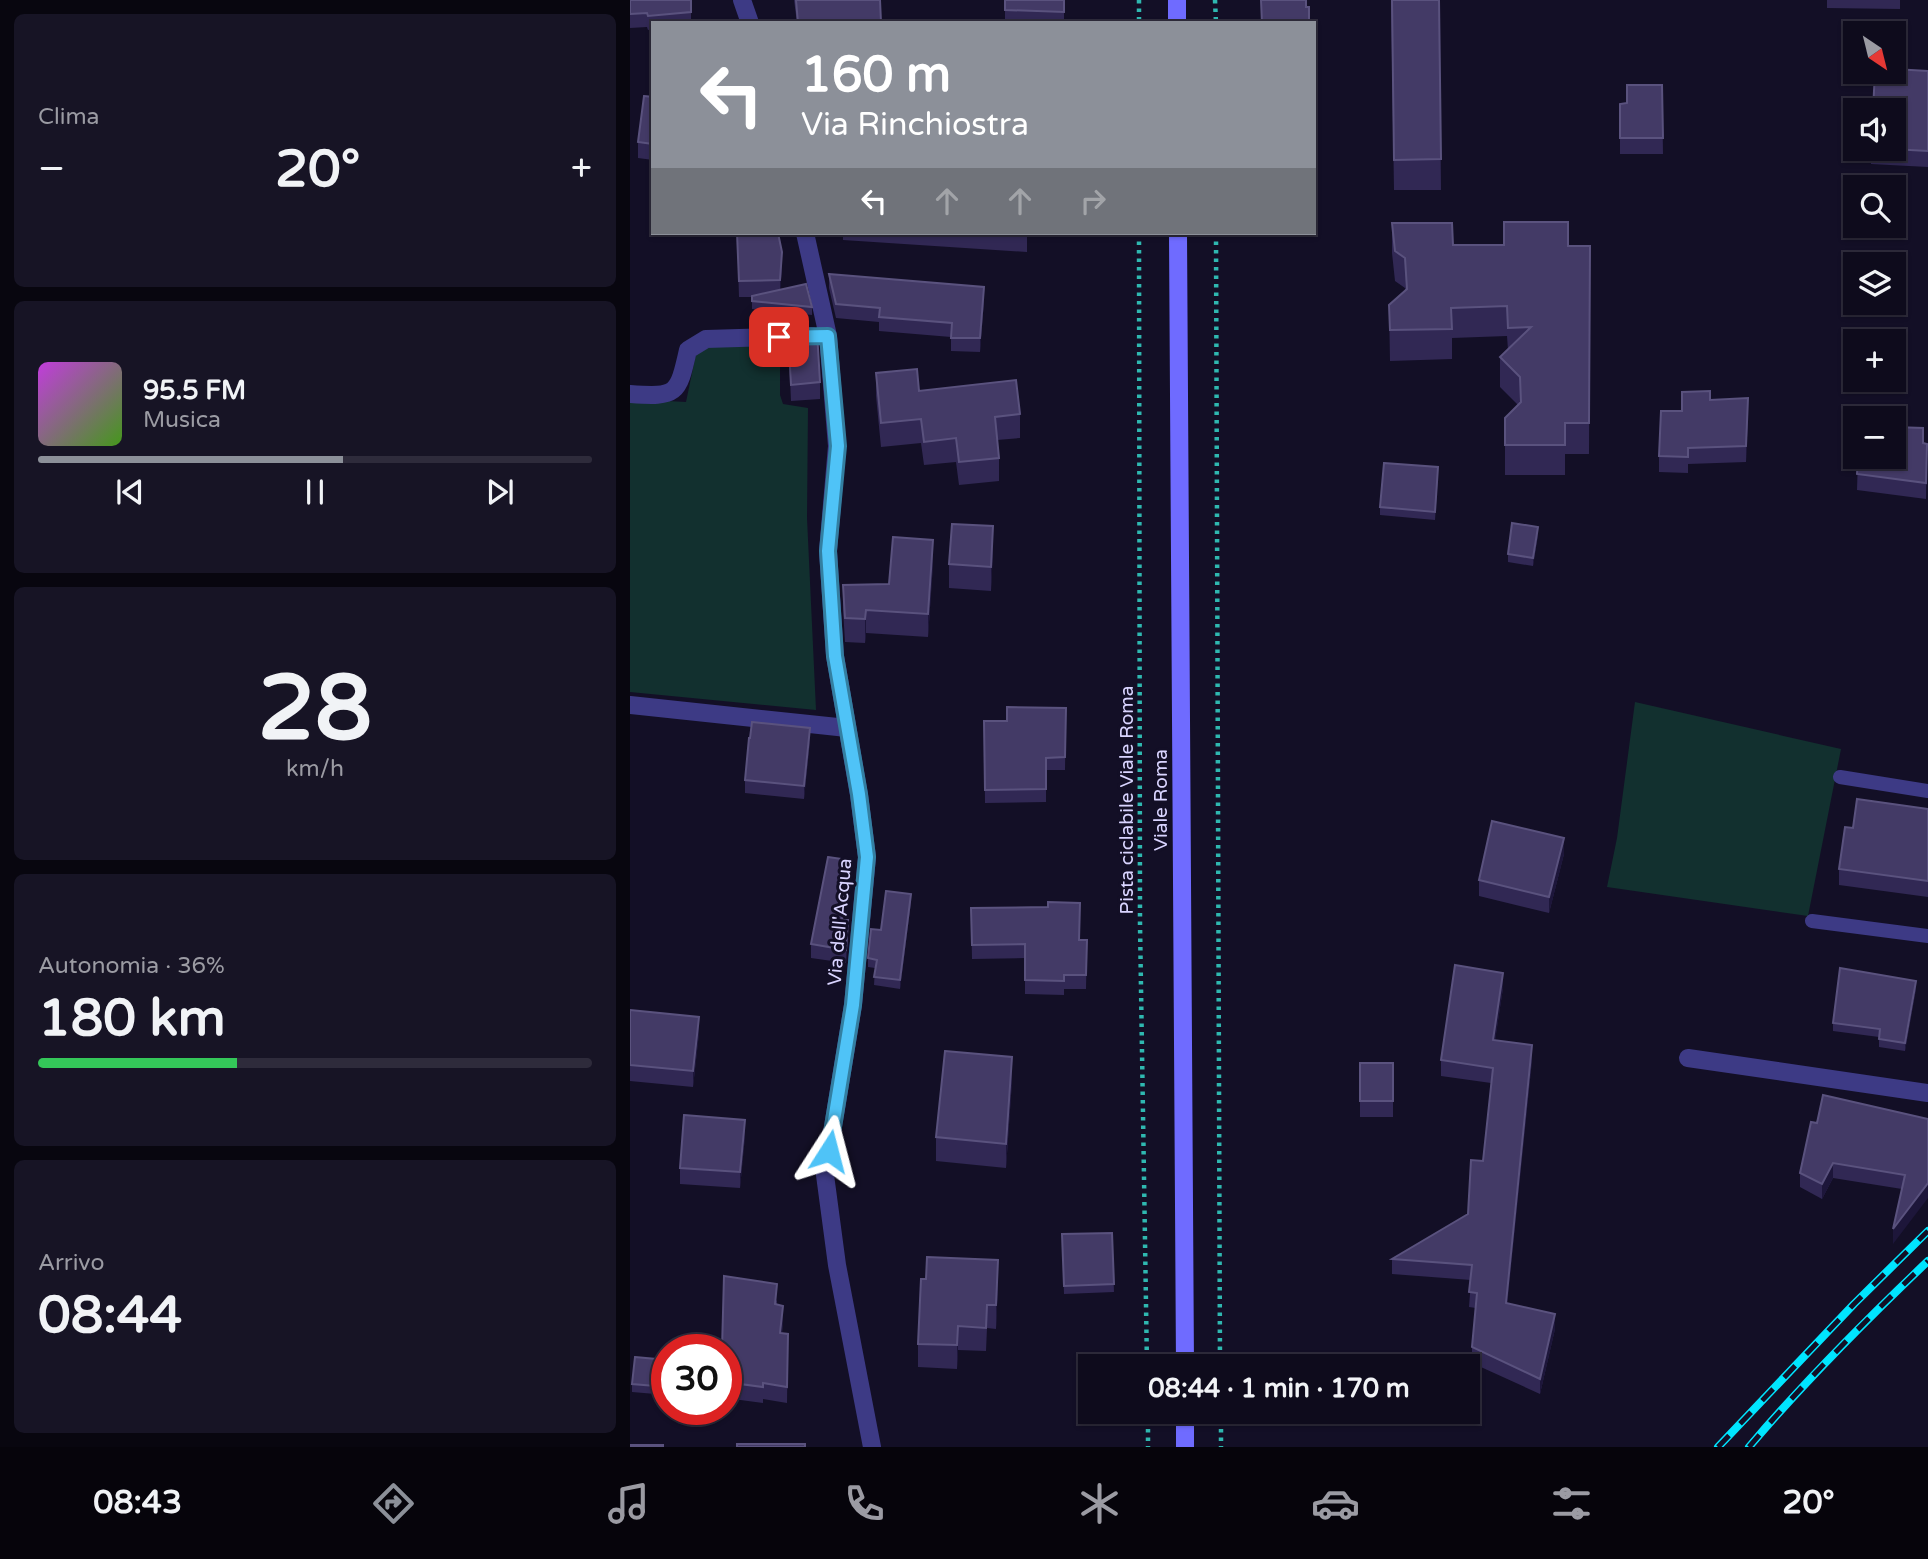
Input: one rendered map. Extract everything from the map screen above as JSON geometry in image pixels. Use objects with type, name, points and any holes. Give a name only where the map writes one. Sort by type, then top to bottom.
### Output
[{"type":"main road","points":[[1177,0],[1177,21]]},
{"type":"main road","name":"Viale Roma","points":[[1178,235],[1185,1354]]},
{"type":"main road","points":[[1185,1424],[1185,1447]]},
{"type":"street","points":[[742,0],[749,21]]},
{"type":"street","name":"Via dell'Acqua","points":[[805,235],[828,336],[838,446],[828,551],[835,656],[867,857],[853,1005],[825,1175],[836,1265],[872,1447]]},
{"type":"street","points":[[630,394],[654,396],[672,392],[681,380],[688,350],[706,339],[828,336]]},
{"type":"street","points":[[630,705],[847,728]]},
{"type":"street","points":[[1688,1058],[1928,1093]]},
{"type":"lane","points":[[1840,777],[1928,791]]},
{"type":"lane","points":[[1812,921],[1928,936]]},
{"type":"path","points":[[1139,0],[1139,21]]},
{"type":"path","points":[[1215,0],[1216,21]]},
{"type":"path","name":"Pista ciclabile Viale Roma","points":[[1139,235],[1140,924],[1147,1354]]},
{"type":"path","points":[[1216,235],[1220,1354]]},
{"type":"path","points":[[1147,1424],[1148,1447]]},
{"type":"path","points":[[1221,1424],[1221,1447]]},
{"type":"green space","points":[[780,345],[780,395],[783,404],[808,408],[807,518],[816,710],[630,692],[630,399],[686,402],[696,354],[701,346]]},
{"type":"green space","points":[[1635,702],[1841,749],[1808,916],[1607,887],[1617,838]]},
{"type":"building","points":[[630,0],[691,0],[691,12],[648,16],[647,13],[630,14]]},
{"type":"building","points":[[796,0],[880,0],[881,21],[798,21]]},
{"type":"building","points":[[1005,0],[1064,0],[1064,12],[1005,10]]},
{"type":"building","points":[[1261,0],[1306,0],[1306,7],[1309,7],[1309,21],[1262,21]]},
{"type":"building","points":[[1392,0],[1439,0],[1441,159],[1394,160]]},
{"type":"building","points":[[1906,70],[1928,71],[1928,151],[1906,150],[1906,98],[1874,98],[1874,84],[1906,84]]},
{"type":"building","points":[[1627,85],[1662,85],[1663,138],[1620,138],[1620,104],[1627,103]]},
{"type":"building","points":[[644,96],[651,97],[651,144],[638,142]]},
{"type":"building","points":[[1504,222],[1568,222],[1568,246],[1590,246],[1589,423],[1565,423],[1565,445],[1505,445],[1505,418],[1521,402],[1520,377],[1500,357],[1531,327],[1508,328],[1507,306],[1451,308],[1452,329],[1390,330],[1389,305],[1407,289],[1405,258],[1395,251],[1392,223],[1452,223],[1453,245],[1504,245]]},
{"type":"building","points":[[737,235],[778,235],[782,252],[780,280],[739,281]]},
{"type":"building","points":[[829,274],[984,287],[980,338],[951,338],[952,323],[879,317],[880,308],[836,304]]},
{"type":"building","points":[[806,284],[812,307],[752,301],[752,296]]},
{"type":"building","points":[[788,332],[817,332],[820,382],[791,385]]},
{"type":"building","points":[[917,369],[919,391],[1016,380],[1020,414],[995,417],[999,458],[959,462],[956,438],[924,442],[921,419],[881,423],[876,373]]},
{"type":"building","points":[[1710,391],[1710,400],[1748,398],[1746,446],[1688,448],[1688,457],[1659,456],[1661,411],[1682,411],[1682,392]]},
{"type":"building","points":[[1906,427],[1923,428],[1923,443],[1927,444],[1926,483],[1857,474],[1857,469],[1906,469]]},
{"type":"building","points":[[1384,463],[1438,467],[1435,512],[1380,507]]},
{"type":"building","points":[[1512,523],[1538,527],[1533,558],[1508,554]]},
{"type":"building","points":[[952,524],[993,526],[991,567],[949,564]]},
{"type":"building","points":[[893,537],[933,540],[928,614],[866,610],[865,619],[845,618],[843,585],[889,584]]},
{"type":"building","points":[[1007,707],[1066,708],[1065,757],[1046,758],[1046,789],[985,790],[984,721],[1007,721]]},
{"type":"building","points":[[752,722],[810,728],[804,786],[745,780]]},
{"type":"building","points":[[1857,799],[1928,809],[1928,881],[1839,869],[1845,827],[1853,828]]},
{"type":"building","points":[[1492,821],[1564,838],[1549,897],[1479,880]]},
{"type":"building","points":[[828,857],[849,860],[842,920],[848,920],[846,950],[811,944]]},
{"type":"building","points":[[886,891],[911,894],[900,980],[874,977],[877,960],[868,958],[871,929],[881,930]]},
{"type":"building","points":[[1048,902],[1080,903],[1079,940],[1087,940],[1086,975],[1064,975],[1064,981],[1025,980],[1025,944],[972,945],[971,908],[1048,907]]},
{"type":"building","points":[[1455,965],[1503,973],[1493,1040],[1532,1045],[1506,1303],[1555,1314],[1540,1379],[1472,1347],[1477,1293],[1469,1292],[1472,1265],[1392,1259],[1468,1214],[1471,1160],[1483,1161],[1493,1068],[1441,1060]]},
{"type":"building","points":[[1840,968],[1916,981],[1905,1043],[1879,1039],[1880,1029],[1833,1023]]},
{"type":"building","points":[[630,1010],[699,1017],[693,1071],[630,1065]]},
{"type":"building","points":[[945,1051],[1012,1057],[1006,1144],[936,1137]]},
{"type":"building","points":[[1360,1063],[1393,1063],[1393,1101],[1360,1101]]},
{"type":"building","points":[[1823,1095],[1928,1119],[1928,1183],[1893,1229],[1905,1175],[1833,1163],[1822,1184],[1800,1173],[1811,1122],[1817,1123]]},
{"type":"building","points":[[684,1115],[745,1120],[740,1172],[680,1168]]},
{"type":"building","points":[[1112,1233],[1114,1284],[1064,1286],[1062,1234]]},
{"type":"building","points":[[927,1257],[998,1260],[996,1305],[987,1305],[986,1328],[958,1326],[957,1345],[918,1344],[921,1279],[926,1279]]},
{"type":"building","points":[[724,1276],[777,1284],[775,1304],[783,1306],[780,1333],[788,1334],[787,1387],[763,1383],[763,1387],[742,1384],[742,1334],[722,1334]]},
{"type":"building","points":[[635,1357],[651,1358],[651,1386],[632,1384]]},
{"type":"building","points":[[737,1444],[805,1444],[805,1447],[737,1447]]},
{"type":"building","points":[[663,1445],[663,1447],[630,1447]]},
{"type":"railway","points":[[1718,1447],[1854,1304],[1928,1231]]},
{"type":"railway","points":[[1749,1447],[1836,1352],[1928,1261]]},
{"type":"route","points":[[779,337],[828,336],[838,446],[828,551],[835,656],[867,857],[853,1005],[829,1151]]}]
